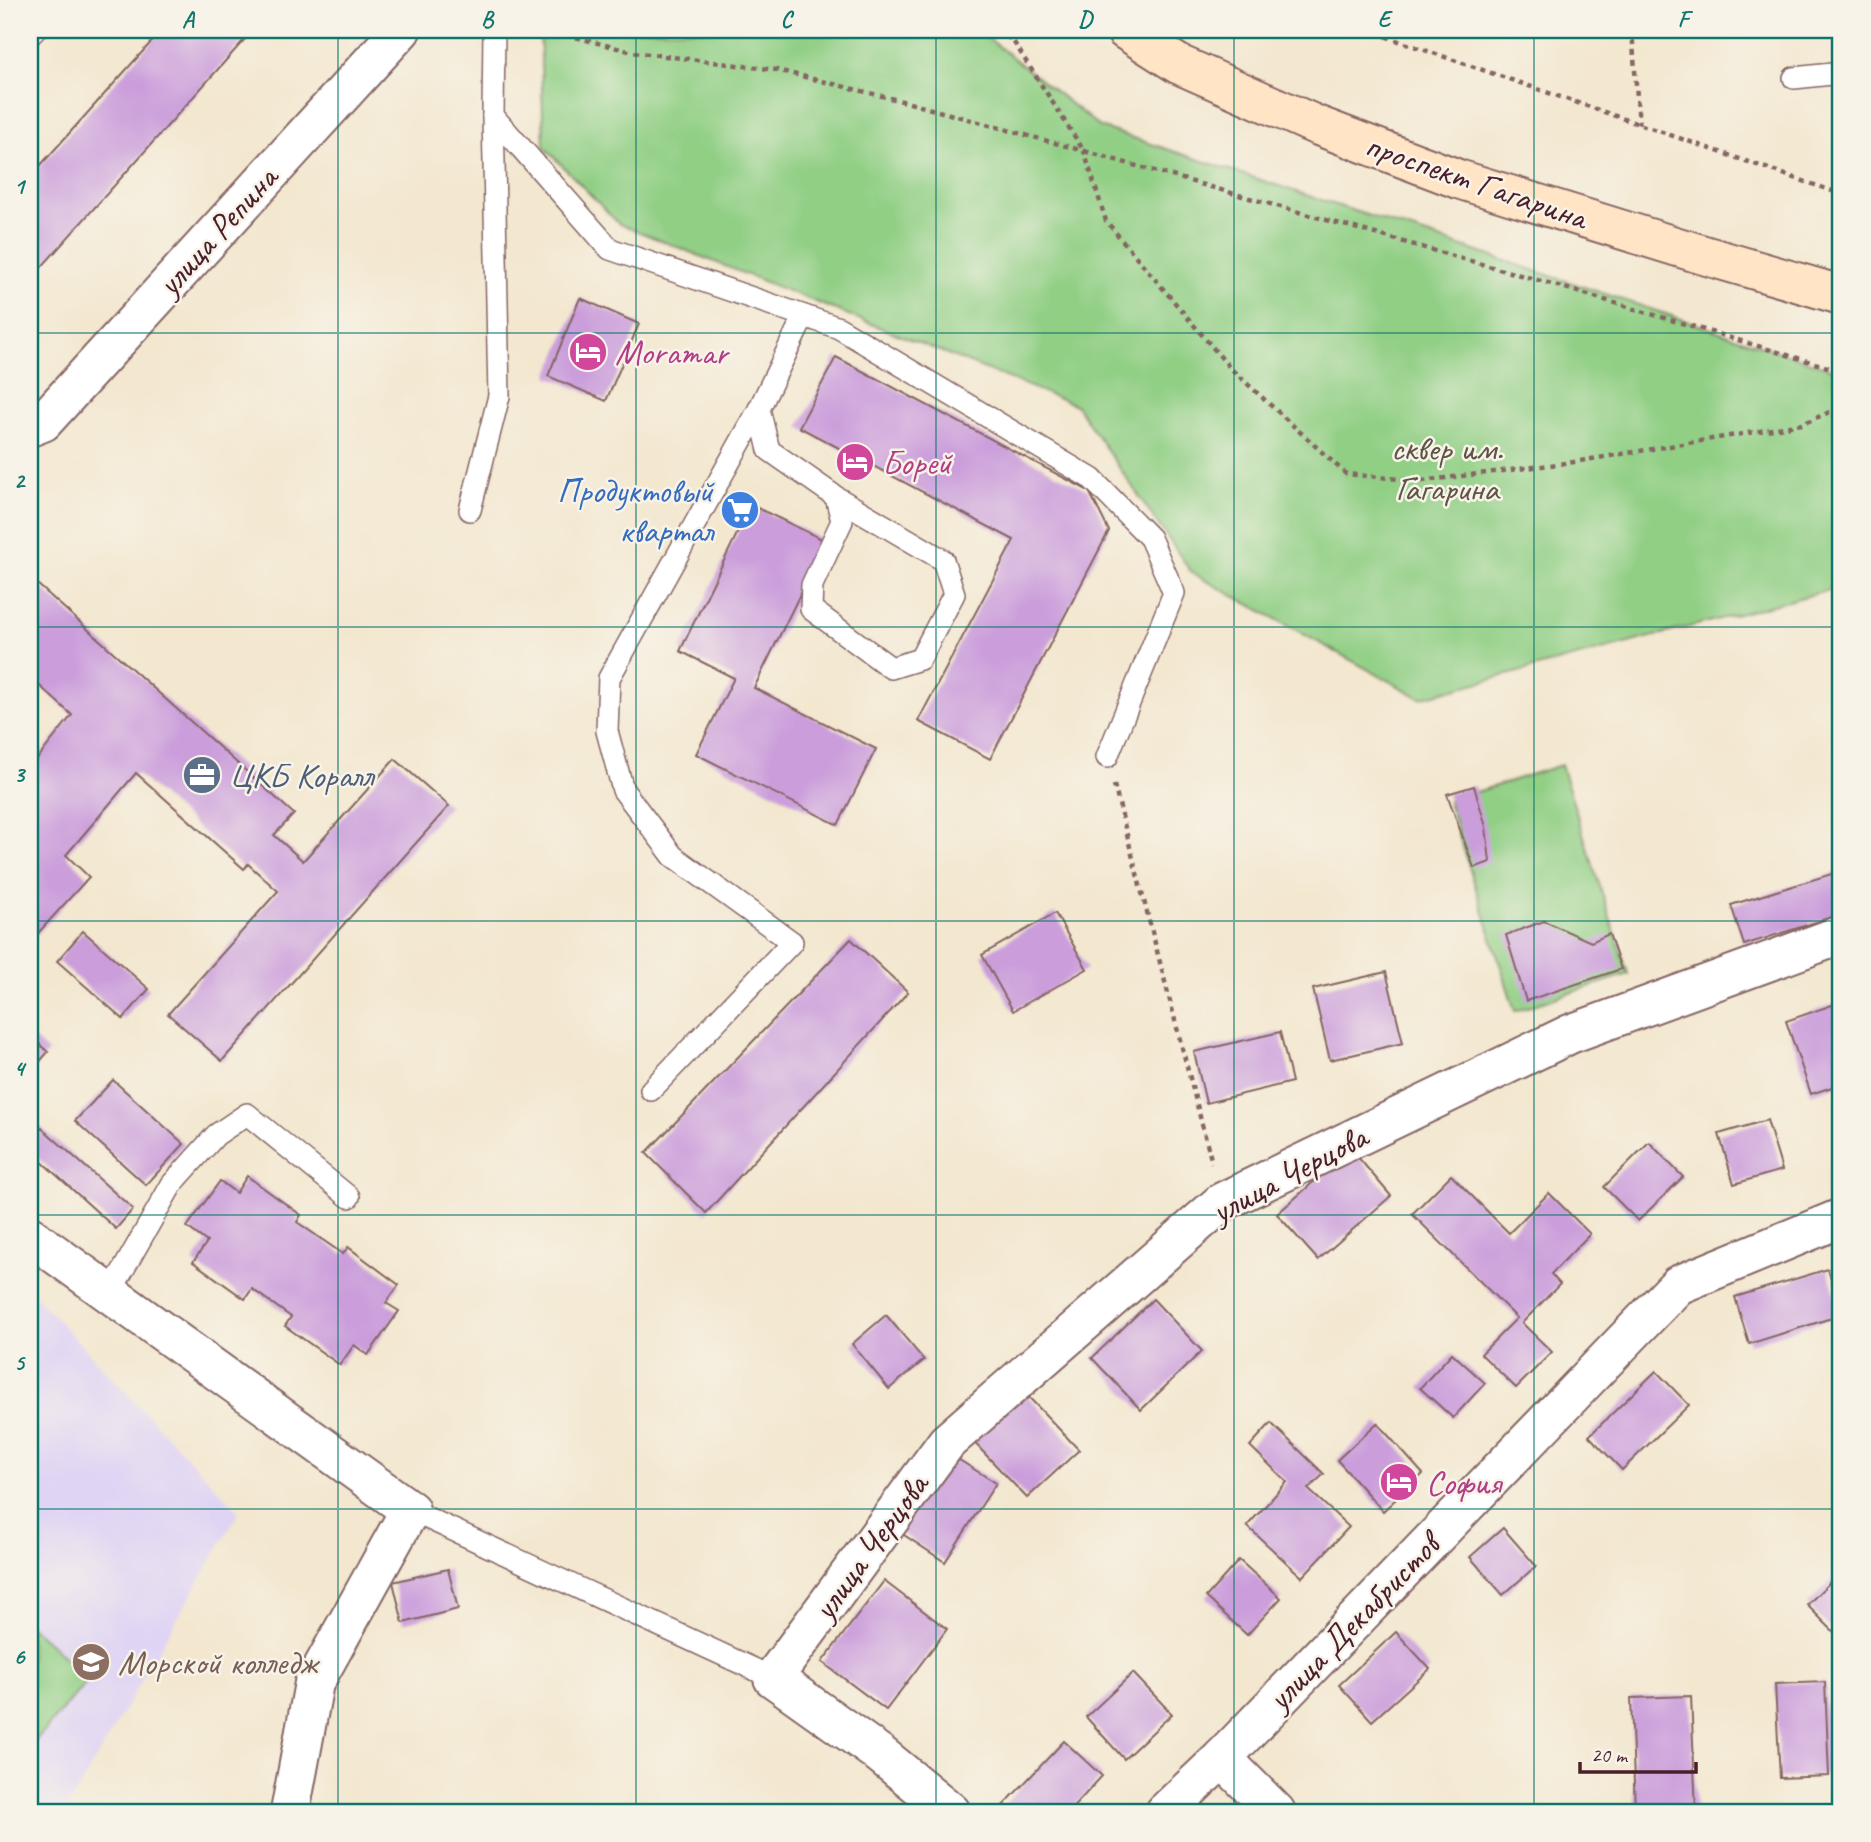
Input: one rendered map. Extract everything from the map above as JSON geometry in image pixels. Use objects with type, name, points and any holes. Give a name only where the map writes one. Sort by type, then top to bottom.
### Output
[{"type":"main road","name":"проспект Гагарина","points":[[1125,30],[1178,64],[1316,125],[1446,174],[1841,295]]},
{"type":"street","name":"улица Репина","points":[[30,427],[43,422],[401,30]]},
{"type":"street","name":"улица Черцова","points":[[773,1678],[947,1441],[1222,1202],[1570,1034],[1841,935]]},
{"type":"street","name":"улица Декабристов","points":[[1165,1812],[1222,1758],[1678,1285],[1841,1218]]},
{"type":"street","points":[[30,1236],[410,1510],[314,1683],[290,1812]]},
{"type":"street","points":[[773,1678],[880,1755],[951,1812]]},
{"type":"street","points":[[1222,1758],[1276,1812]]},
{"type":"lane","points":[[30,35],[35,30]]},
{"type":"lane","points":[[470,510],[499,396],[493,116],[494,30]]},
{"type":"lane","points":[[1794,78],[1841,73]]},
{"type":"lane","points":[[493,116],[610,249],[839,328],[1092,479],[1150,538],[1174,593],[1107,757]]},
{"type":"lane","points":[[651,1090],[792,942],[673,856],[623,790],[607,731],[609,678],[759,409],[804,316]]},
{"type":"lane","points":[[759,409],[769,450],[836,497],[943,559],[954,594],[920,659],[891,668],[811,609],[812,585],[842,521],[836,497]]},
{"type":"lane","points":[[110,1293],[172,1184],[216,1136],[247,1114],[349,1197]]},
{"type":"lane","points":[[410,1510],[773,1678]]},
{"type":"path","points":[[547,30],[633,52],[777,70],[902,101],[1548,283],[1841,371]]},
{"type":"path","points":[[998,30],[1013,41],[1084,151],[1106,221],[1230,368],[1346,474],[1422,481],[1574,462],[1802,424],[1841,407]]},
{"type":"path","points":[[1367,30],[1841,194]]},
{"type":"path","points":[[1632,30],[1639,124]]},
{"type":"path","points":[[1107,757],[1222,1202]]},
{"type":"shaded area","name":"Морской колледж","points":[[30,1291],[239,1512],[65,1812],[30,1812]]},
{"type":"green space","name":"сквер им. Гагарина","points":[[540,30],[978,30],[1100,127],[1841,372],[1841,587],[1420,698],[1192,573],[1076,405],[619,224],[544,147]]},
{"type":"green space","points":[[1561,765],[1628,974],[1515,1011],[1448,801]]},
{"type":"green space","points":[[30,1626],[89,1679],[30,1747]]},
{"type":"building","points":[[162,30],[253,30],[30,280],[30,177]]},
{"type":"building","points":[[580,298],[639,324],[606,401],[548,376]]},
{"type":"building","points":[[836,357],[1089,491],[1109,531],[990,759],[918,721],[1014,540],[799,427]]},
{"type":"building","points":[[751,505],[826,541],[754,688],[876,749],[838,825],[696,754],[734,678],[680,651]]},
{"type":"building","points":[[36,583],[294,814],[274,835],[303,861],[395,759],[449,806],[222,1061],[168,1014],[278,891],[248,864],[244,869],[136,773],[66,855],[89,877],[30,942],[30,768],[72,715],[30,677],[30,590]]},
{"type":"building","points":[[1474,786],[1486,827],[1490,862],[1474,868],[1447,794]]},
{"type":"building","points":[[1841,871],[1841,914],[1744,945],[1731,905]]},
{"type":"building","points":[[1055,913],[1087,969],[1013,1011],[982,955]]},
{"type":"building","points":[[1544,921],[1591,942],[1609,934],[1621,969],[1526,1001],[1506,935]]},
{"type":"building","points":[[83,931],[149,989],[123,1019],[57,961]]},
{"type":"building","points":[[851,939],[908,992],[706,1213],[646,1153]]},
{"type":"building","points":[[1386,972],[1403,1043],[1330,1060],[1313,989]]},
{"type":"building","points":[[1835,1004],[1841,1023],[1841,1084],[1811,1094],[1786,1021]]},
{"type":"building","points":[[1280,1032],[1292,1082],[1206,1103],[1194,1052]]},
{"type":"building","points":[[30,1035],[48,1052],[30,1073]]},
{"type":"building","points":[[113,1080],[184,1144],[146,1185],[75,1121]]},
{"type":"building","points":[[1767,1120],[1782,1170],[1734,1184],[1719,1134]]},
{"type":"building","points":[[34,1121],[133,1209],[116,1229],[30,1151],[30,1126]]},
{"type":"building","points":[[1649,1142],[1683,1177],[1638,1221],[1604,1187]]},
{"type":"building","points":[[1351,1149],[1391,1196],[1318,1260],[1277,1214]]},
{"type":"building","points":[[1451,1175],[1509,1233],[1549,1193],[1590,1234],[1551,1274],[1560,1284],[1522,1323],[1552,1352],[1516,1388],[1481,1354],[1517,1318],[1412,1214]]},
{"type":"building","points":[[247,1176],[301,1215],[297,1222],[343,1254],[348,1247],[399,1285],[386,1303],[399,1311],[368,1355],[354,1345],[340,1365],[285,1326],[291,1317],[252,1289],[245,1299],[193,1262],[207,1242],[187,1227],[220,1181],[236,1193]]},
{"type":"building","points":[[1828,1269],[1841,1315],[1749,1344],[1735,1297]]},
{"type":"building","points":[[1153,1299],[1202,1351],[1141,1410],[1092,1358]]},
{"type":"building","points":[[886,1315],[924,1360],[889,1389],[852,1344]]},
{"type":"building","points":[[1452,1353],[1485,1383],[1453,1418],[1420,1388]]},
{"type":"building","points":[[1656,1371],[1689,1405],[1622,1470],[1589,1436]]},
{"type":"building","points":[[1021,1389],[1079,1450],[1027,1498],[969,1437]]},
{"type":"building","points":[[1271,1423],[1324,1474],[1308,1489],[1349,1527],[1302,1577],[1247,1526],[1287,1482],[1250,1446]]},
{"type":"building","points":[[1377,1423],[1423,1474],[1383,1511],[1337,1460]]},
{"type":"building","points":[[948,1453],[996,1483],[945,1562],[898,1531]]},
{"type":"building","points":[[1503,1528],[1536,1566],[1503,1595],[1470,1557]]},
{"type":"building","points":[[1239,1560],[1281,1598],[1247,1635],[1206,1597]]},
{"type":"building","points":[[448,1569],[458,1609],[403,1623],[393,1582]]},
{"type":"building","points":[[1841,1571],[1841,1639],[1807,1605]]},
{"type":"building","points":[[884,1581],[947,1629],[886,1710],[822,1662]]},
{"type":"building","points":[[1396,1632],[1430,1669],[1372,1721],[1339,1685]]},
{"type":"building","points":[[1133,1673],[1172,1714],[1124,1759],[1086,1717]]},
{"type":"building","points":[[1825,1682],[1829,1776],[1780,1778],[1775,1684]]},
{"type":"building","points":[[1691,1696],[1696,1812],[1635,1812],[1631,1698]]},
{"type":"building","points":[[1064,1741],[1102,1776],[1069,1812],[1006,1812],[1001,1808]]},
{"type":"place","name":"Moramar","points":[[588,352]]},
{"type":"place","name":"Борей","points":[[855,462]]},
{"type":"place","name":"Продуктовый квартал","points":[[740,510]]},
{"type":"place","name":"ЦКБ Коралл","points":[[202,775]]},
{"type":"place","name":"София","points":[[1399,1482]]},
{"type":"place","name":"Морской колледж","points":[[91,1662]]}]
